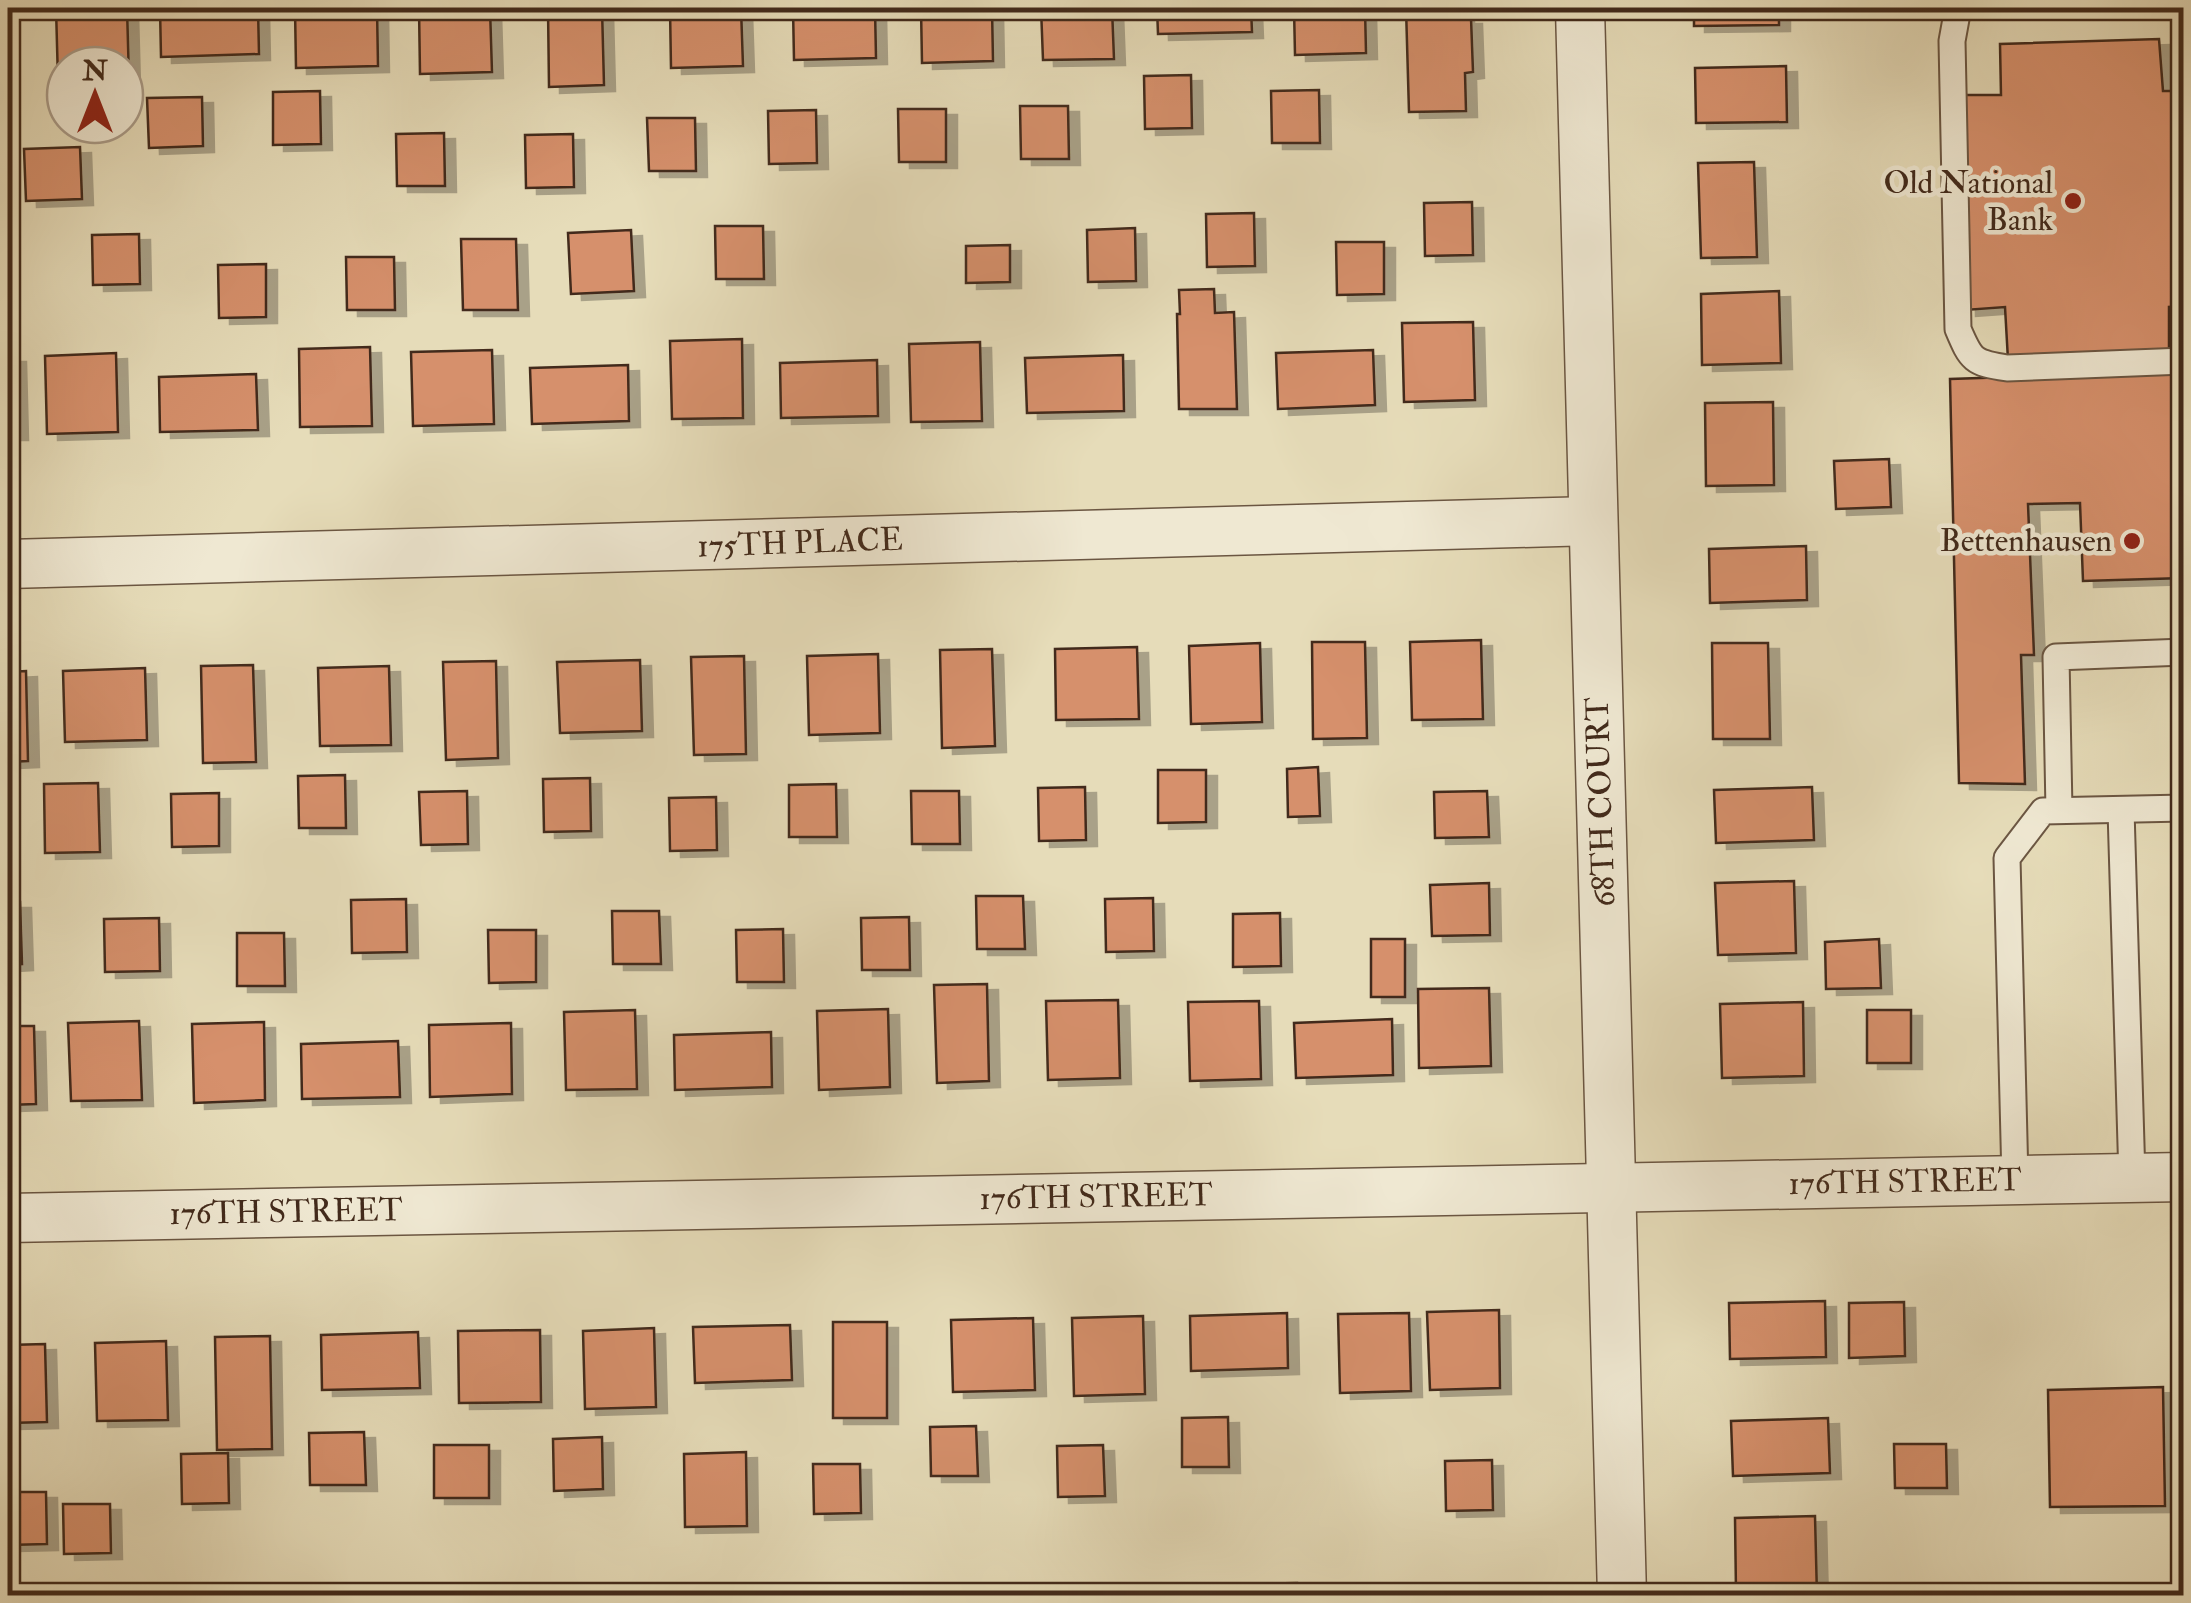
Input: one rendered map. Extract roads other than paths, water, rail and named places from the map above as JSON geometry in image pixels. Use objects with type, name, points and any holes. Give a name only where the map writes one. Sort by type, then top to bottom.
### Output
[{"type":"street","name":"68TH COURT","points":[[1580,8],[1622,1596]]},
{"type":"street","name":"175TH PLACE","points":[[8,564],[1594,521]]},
{"type":"street","name":"176TH STREET","points":[[8,1218],[2184,1177]]},
{"type":"lane","points":[[1958,8],[1952,41],[1958,329],[1968,354],[1984,365],[2007,368],[2184,361]]},
{"type":"lane","points":[[2059,810],[2056,657],[2184,652]]},
{"type":"lane","points":[[2016,1180],[2008,858],[2043,811],[2184,808]]},
{"type":"lane","points":[[2121,810],[2132,1178]]},
{"type":"place","name":"Old National Bank","points":[[2073,201]]},
{"type":"place","name":"Bettenhausen","points":[[2132,541]]}]
